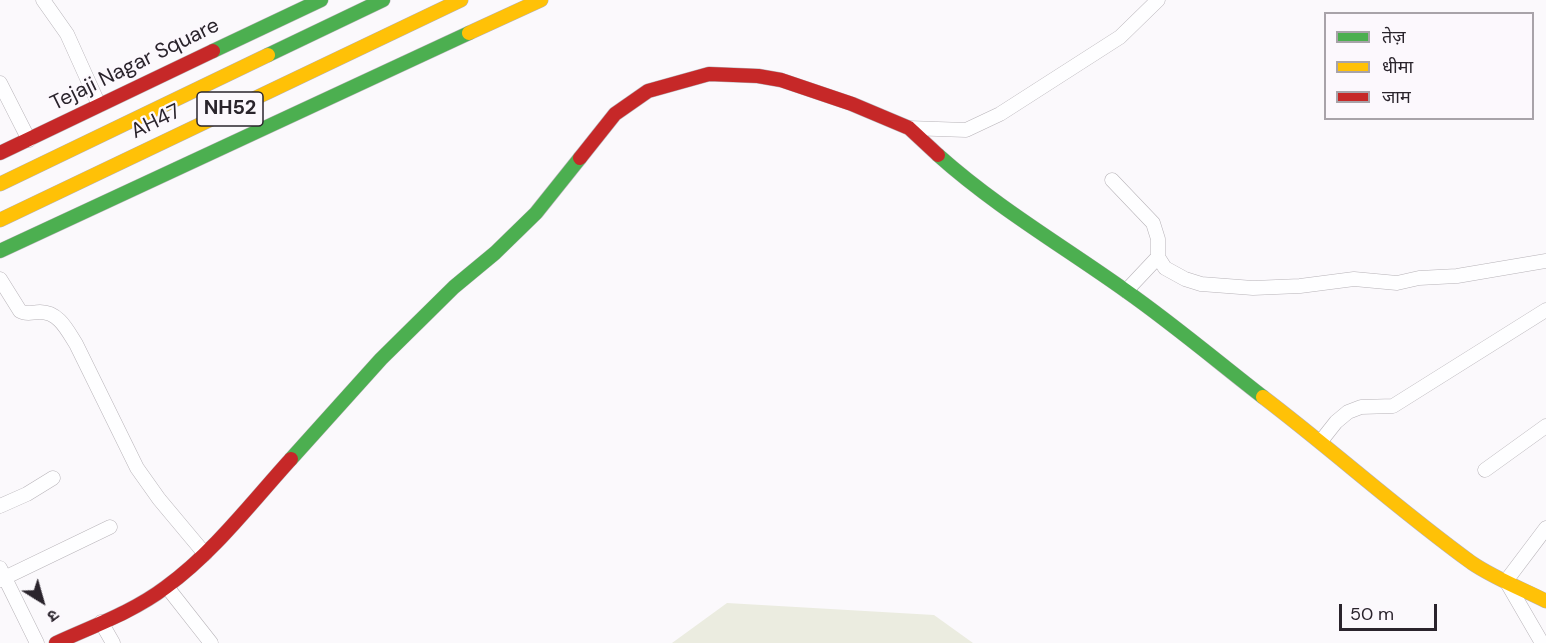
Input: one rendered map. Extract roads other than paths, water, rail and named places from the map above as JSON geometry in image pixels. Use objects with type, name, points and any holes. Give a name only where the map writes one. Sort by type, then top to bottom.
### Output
[{"type":"main road","name":"Tejaji Nagar Square","points":[[0,153],[321,0]]},
{"type":"main road","name":"AH47","points":[[0,184],[383,0]]},
{"type":"main road","name":"AH47","points":[[0,220],[461,0]]},
{"type":"main road","points":[[0,251],[541,0]]},
{"type":"main road","points":[[56,643],[138,606],[167,587],[205,554],[381,358],[454,287],[495,253],[536,213],[615,114],[648,91],[709,74],[758,76],[781,81],[852,104],[909,128],[968,182],[1059,248],[1125,291],[1321,441],[1421,525],[1474,564],[1546,601]]},
{"type":"street","points":[[43,0],[68,34],[99,105]]},
{"type":"street","points":[[909,128],[966,130],[1000,114],[1120,37],[1158,0]]},
{"type":"street","points":[[0,82],[29,140]]},
{"type":"street","points":[[1112,180],[1154,223],[1158,239],[1158,257],[1166,268],[1185,279],[1217,287],[1300,286],[1354,279],[1397,283],[1419,278],[1457,276],[1546,261]]},
{"type":"street","points":[[1125,291],[1158,257]]},
{"type":"street","points":[[0,279],[20,311],[49,313],[65,327],[76,344],[137,468],[159,500],[205,554]]},
{"type":"street","points":[[1321,441],[1336,422],[1348,412],[1361,407],[1393,406],[1546,310]]},
{"type":"street","points":[[1485,471],[1546,426]]},
{"type":"street","points":[[0,506],[27,494],[53,478]]},
{"type":"street","points":[[38,643],[2,575],[110,527]]},
{"type":"street","points":[[1542,643],[1506,581],[1546,528]]},
{"type":"street","points":[[167,587],[211,643]]},
{"type":"street","points":[[101,622],[113,643]]}]
